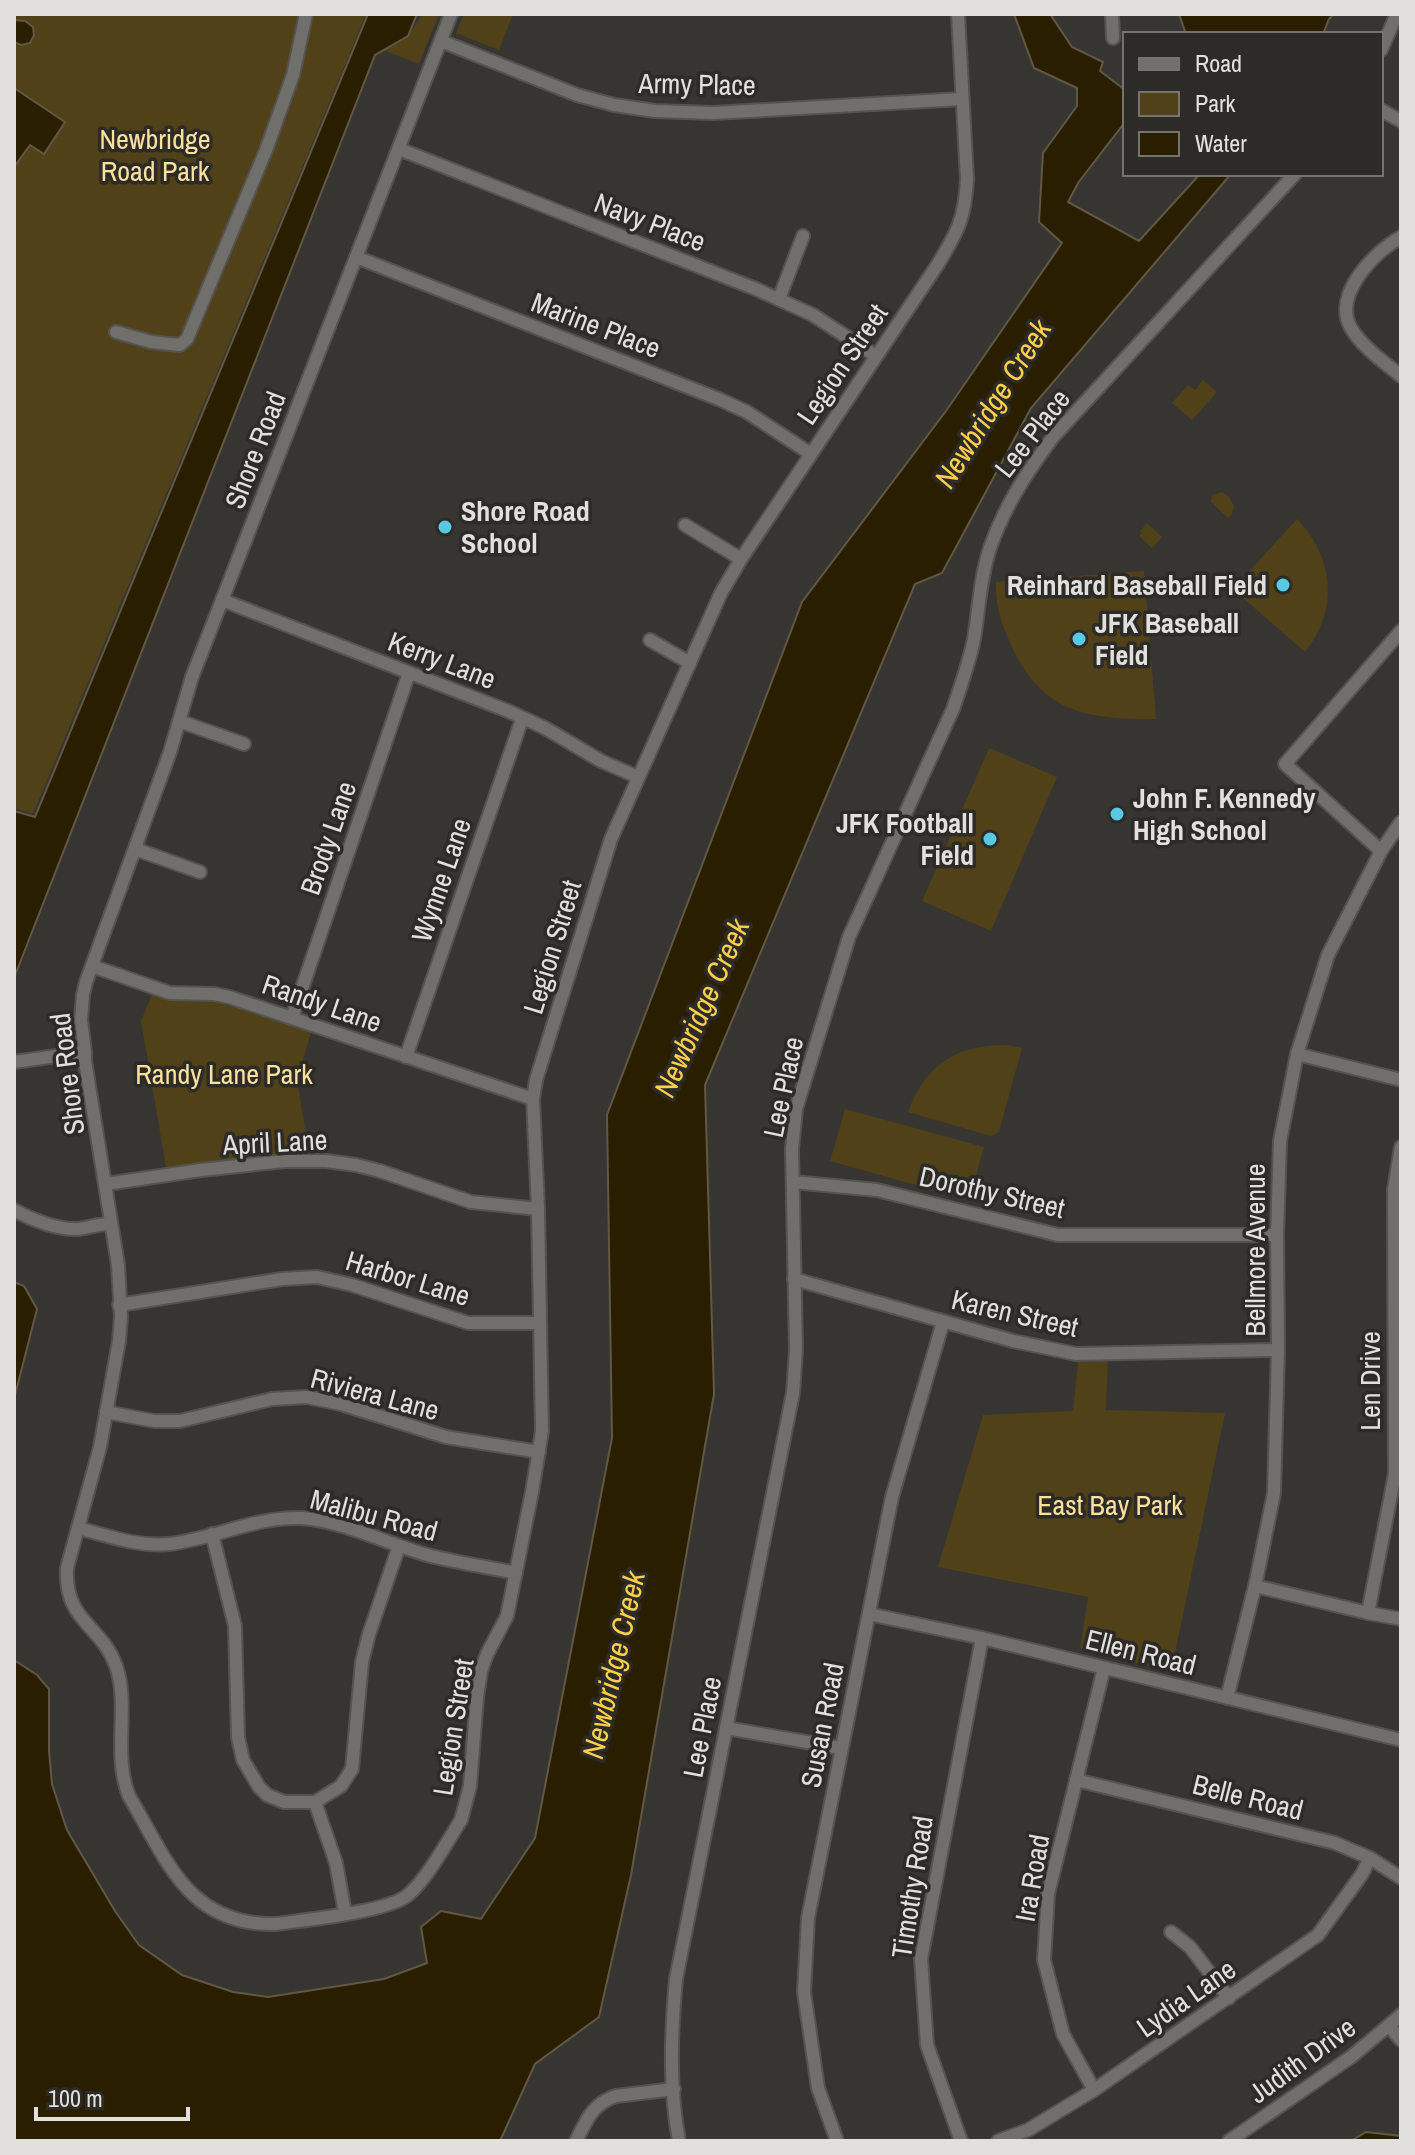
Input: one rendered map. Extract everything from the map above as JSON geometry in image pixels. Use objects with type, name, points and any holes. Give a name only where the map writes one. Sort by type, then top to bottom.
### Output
[{"type":"street","points":[[116,332],[151,342],[180,345],[187,339],[266,150],[293,75],[306,14]]},
{"type":"street","name":"Shore Road","points":[[345,1913],[276,1924],[241,1922],[203,1905],[186,1889],[125,1785],[121,1764],[120,1690],[115,1664],[105,1645],[74,1609],[69,1595],[67,1568],[100,1447],[121,1317],[118,1265],[85,1061],[81,1011],[92,966],[170,752],[192,677],[451,14]]},
{"type":"street","name":"Legion Street","points":[[345,1913],[384,1906],[407,1896],[419,1884],[461,1820],[470,1786],[481,1671],[507,1616],[542,1431],[533,1099],[546,1045],[611,839],[721,593],[938,264],[961,222],[967,179],[958,14]]},
{"type":"street","points":[[1112,14],[1113,38]]},
{"type":"street","points":[[1383,46],[1397,14]]},
{"type":"street","name":"Army Place","points":[[441,41],[577,95],[655,111],[713,113],[962,99]]},
{"type":"street","points":[[1383,111],[1401,121]]},
{"type":"street","name":"Navy Place","points":[[399,149],[779,299],[813,315],[876,356]]},
{"type":"street","name":"Lee Place","points":[[679,2141],[671,2055],[676,1979],[793,1393],[796,1350],[792,1149],[796,1109],[822,1022],[859,914],[953,709],[974,638],[989,549],[1025,473],[1053,437],[1293,176]]},
{"type":"street","points":[[779,299],[803,236]]},
{"type":"street","points":[[1401,237],[1371,260],[1358,277],[1347,301],[1347,320],[1355,334],[1401,376]]},
{"type":"street","name":"Marine Place","points":[[356,257],[721,400],[747,412],[811,454]]},
{"type":"street","points":[[685,525],[741,559]]},
{"type":"street","name":"Kerry Lane","points":[[222,600],[508,711],[545,728],[601,761],[638,777]]},
{"type":"street","points":[[1381,851],[1285,764],[1401,631]]},
{"type":"street","points":[[650,640],[690,663]]},
{"type":"street","name":"Brody Lane","points":[[292,1018],[409,673]]},
{"type":"street","name":"Wynne Lane","points":[[406,1057],[522,719]]},
{"type":"street","points":[[179,721],[244,744]]},
{"type":"street","name":"Bellmore Avenue","points":[[1227,1698],[1274,1493],[1280,1141],[1297,1054],[1328,955],[1381,851],[1401,822]]},
{"type":"street","points":[[135,849],[200,872]]},
{"type":"street","name":"Randy Lane","points":[[92,966],[170,993],[229,997],[533,1099]]},
{"type":"street","points":[[14,1062],[85,1052]]},
{"type":"street","points":[[1297,1054],[1401,1080]]},
{"type":"street","name":"Len Drive","points":[[1368,1613],[1395,1474],[1394,1190],[1401,1147]]},
{"type":"street","name":"April Lane","points":[[106,1184],[285,1161],[326,1161],[380,1171],[471,1202],[538,1209]]},
{"type":"street","name":"Dorothy Street","points":[[793,1182],[877,1190],[1058,1235],[1277,1235]]},
{"type":"street","points":[[14,1210],[59,1227],[74,1229],[111,1224]]},
{"type":"street","name":"Harbor Lane","points":[[119,1305],[282,1279],[317,1277],[352,1285],[468,1323],[540,1323]]},
{"type":"street","name":"Karen Street","points":[[794,1279],[1013,1341],[1076,1354],[1278,1350]]},
{"type":"street","name":"Susan Road","points":[[837,2141],[818,2088],[804,1992],[808,1918],[892,1497],[943,1322]]},
{"type":"street","name":"Riviera Lane","points":[[106,1412],[154,1421],[180,1421],[272,1399],[307,1397],[341,1404],[446,1437],[539,1452]]},
{"type":"street","name":"Malibu Road","points":[[78,1528],[153,1545],[171,1544],[266,1521],[303,1518],[433,1556],[516,1573]]},
{"type":"street","points":[[212,1534],[235,1626],[238,1737],[243,1760],[252,1778],[267,1795],[284,1802],[315,1802],[341,1786],[352,1769],[362,1662],[399,1546]]},
{"type":"street","points":[[1255,1586],[1401,1619]]},
{"type":"street","name":"Ellen Road","points":[[869,1614],[982,1638],[1401,1740]]},
{"type":"street","name":"Timothy Road","points":[[961,2141],[927,2045],[921,1959],[982,1638]]},
{"type":"street","name":"Ira Road","points":[[1094,2090],[1063,2034],[1044,1960],[1048,1894],[1104,1668]]},
{"type":"street","points":[[726,1728],[841,1748]]},
{"type":"street","name":"Belle Road","points":[[1076,1780],[1335,1843],[1370,1858],[1401,1878]]},
{"type":"street","points":[[315,1802],[336,1863],[345,1913]]},
{"type":"street","name":"Lydia Lane","points":[[998,2141],[1030,2136],[1318,1935],[1370,1858]]},
{"type":"street","points":[[1171,1932],[1190,1947],[1229,1998]]},
{"type":"street","name":"Judith Drive","points":[[1229,2141],[1351,2057],[1401,2015]]},
{"type":"street","points":[[1389,2026],[1401,2040]]},
{"type":"street","points":[[576,2141],[588,2117],[607,2098],[674,2089]]},
{"type":"green space","name":"Newbridge Road Park","points":[[14,14],[366,14],[33,814],[14,808]]},
{"type":"green space","points":[[423,14],[439,14],[419,64],[383,50],[408,36]]},
{"type":"green space","points":[[464,14],[513,14],[499,50],[456,33]]},
{"type":"green space","points":[[1203,380],[1217,392],[1192,420],[1172,403],[1188,385],[1195,390]]},
{"type":"green space","points":[[1222,492],[1234,506],[1228,518],[1211,502],[1212,495]]},
{"type":"green space","name":"Reinhard Baseball Field","points":[[1297,519],[1319,550],[1328,584],[1323,619],[1305,652],[1233,589]]},
{"type":"green space","points":[[1147,523],[1162,537],[1152,548],[1139,536]]},
{"type":"green space","name":"JFK Baseball Field","points":[[1144,571],[1156,719],[1089,714],[1070,708],[1038,687],[1024,669],[1005,631],[996,582]]},
{"type":"green space","name":"JFK Football Field","points":[[989,748],[1057,777],[991,931],[922,901]]},
{"type":"green space","name":"Randy Lane Park","points":[[153,992],[230,1000],[312,1029],[297,1080],[310,1158],[167,1173],[141,1021]]},
{"type":"green space","points":[[1008,1045],[1022,1048],[999,1132],[991,1136],[908,1112],[924,1081],[946,1060],[974,1048]]},
{"type":"green space","points":[[845,1109],[984,1147],[969,1200],[830,1161]]},
{"type":"green space","name":"East Bay Park","points":[[1108,1360],[1106,1410],[1225,1413],[1171,1672],[1080,1648],[1088,1597],[938,1567],[983,1415],[1073,1411],[1078,1362]]},
{"type":"water","points":[[368,14],[417,14],[408,36],[375,55],[14,978],[14,811],[35,817]]},
{"type":"water","name":"Newbridge Creek","points":[[1014,14],[1050,14],[1072,47],[1103,62],[1100,71],[1123,88],[1123,125],[1078,183],[1068,202],[1139,241],[1198,176],[1229,176],[1031,408],[942,573],[915,584],[705,1085],[714,1394],[631,1875],[599,2017],[535,2064],[500,2141],[14,2141],[14,1660],[37,1675],[49,1689],[52,1784],[67,1830],[139,1945],[182,1975],[233,1992],[268,1997],[384,1979],[427,1963],[421,1927],[441,1911],[481,1919],[535,1838],[612,1438],[607,1115],[802,602],[946,411],[1062,243],[1039,222],[1043,153],[1077,106],[1077,88],[1034,68]]},
{"type":"water","points":[[1179,14],[1334,14],[1324,32],[1185,32]]},
{"type":"water","points":[[14,20],[25,21],[33,27],[34,35],[30,43],[21,45],[14,42]]},
{"type":"water","points":[[14,88],[65,122],[44,154],[30,145],[14,167]]},
{"type":"water","points":[[14,1282],[24,1286],[37,1309],[14,1399]]},
{"type":"water","points":[[1366,2132],[1401,2136],[1401,2141],[1351,2141]]},
{"type":"place","name":"Shore Road School","points":[[445,527]]},
{"type":"place","name":"Reinhard Baseball Field","points":[[1283,585]]},
{"type":"place","name":"JFK Baseball Field","points":[[1079,639]]},
{"type":"place","name":"John F. Kennedy High School","points":[[1117,814]]},
{"type":"place","name":"JFK Football Field","points":[[990,839]]}]
